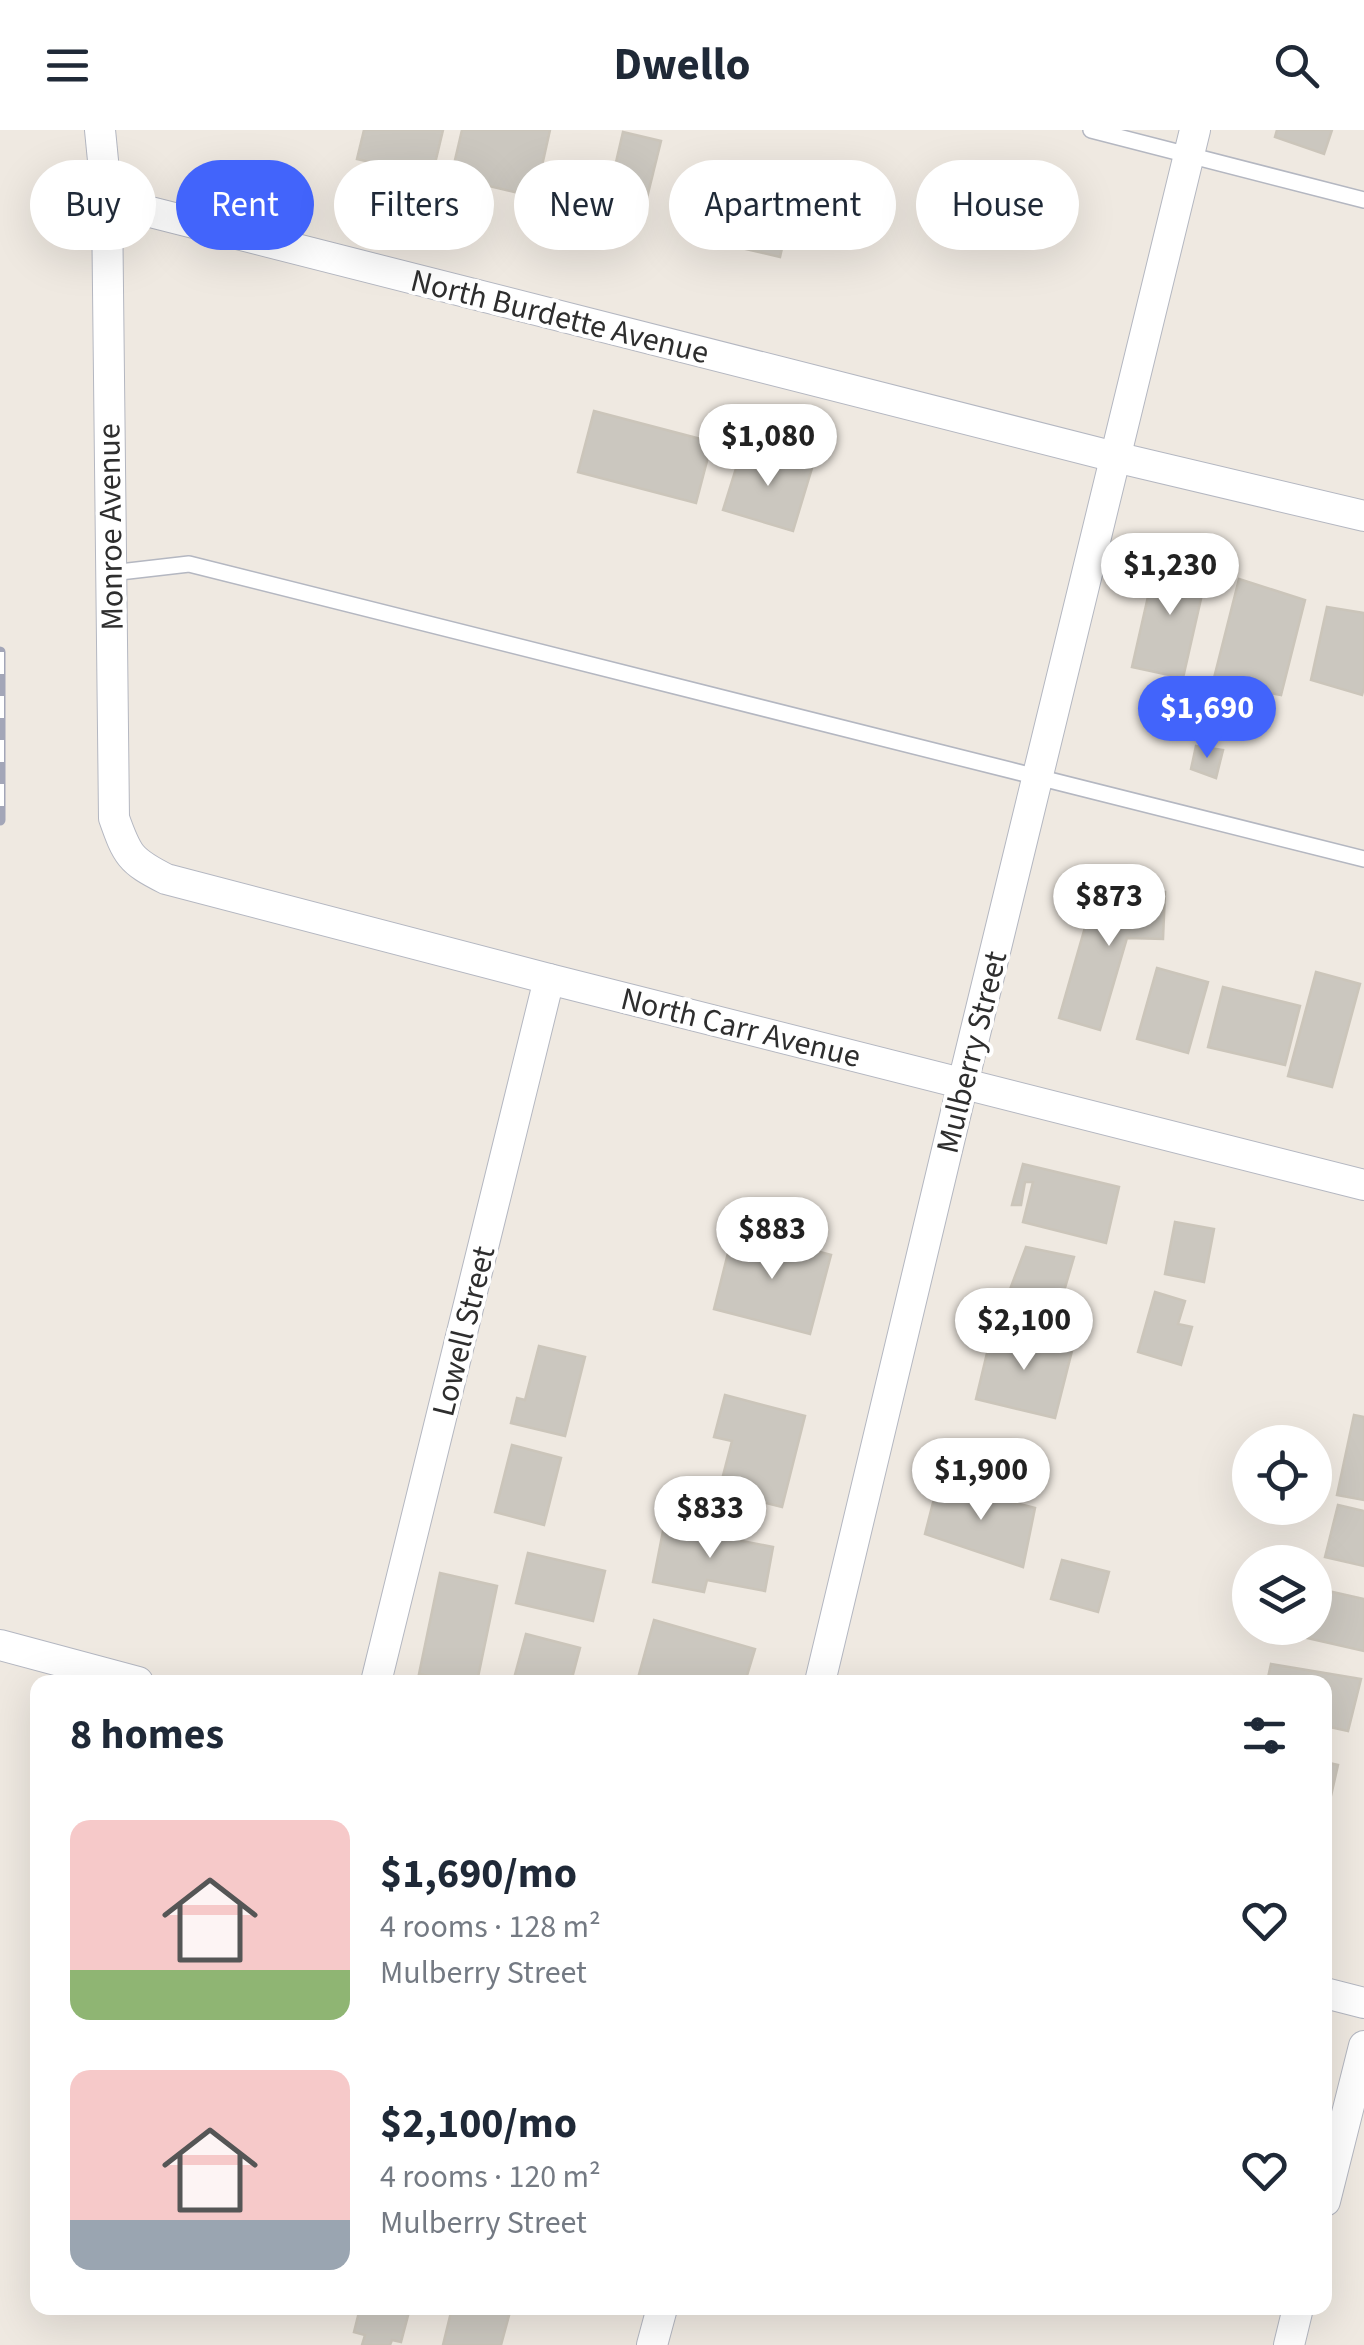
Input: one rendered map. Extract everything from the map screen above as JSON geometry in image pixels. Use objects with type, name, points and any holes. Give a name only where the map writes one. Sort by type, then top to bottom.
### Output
[{"type":"street","name":"Monroe Avenue","points":[[100,130],[103,160]]},
{"type":"street","name":"Mulberry Street","points":[[822,1675],[1192,142]]},
{"type":"street","name":"North Burdette Avenue","points":[[156,214],[1364,516]]},
{"type":"street","name":"Monroe Avenue","points":[[107,250],[114,818],[126,851]]},
{"type":"street","name":"North Carr Avenue","points":[[126,851],[142,867],[166,879],[1364,1185]]},
{"type":"street","name":"Lowell Street","points":[[378,1675],[549,979]]},
{"type":"street","points":[[0,1645],[112,1675]]},
{"type":"street","points":[[1332,1995],[1364,2003]]},
{"type":"street","points":[[1332,2173],[1364,2046]]},
{"type":"street","points":[[652,2345],[660,2315]]},
{"type":"street","points":[[1289,2345],[1296,2315]]},
{"type":"lane","points":[[1091,130],[1192,142],[1364,200]]},
{"type":"lane","points":[[111,573],[189,564],[1364,859]]},
{"type":"building","points":[[364,130],[443,130],[436,160],[357,159]]},
{"type":"building","points":[[462,130],[550,130],[543,160],[514,160],[514,192],[494,187],[494,160],[455,160]]},
{"type":"building","points":[[1277,130],[1332,130],[1324,154],[1275,137]]},
{"type":"building","points":[[623,132],[661,141],[649,190],[649,160],[617,160]]},
{"type":"building","points":[[750,250],[782,250],[780,257]]},
{"type":"building","points":[[594,411],[712,442],[696,503],[578,472]]},
{"type":"building","points":[[743,446],[812,468],[793,531],[723,510]]},
{"type":"building","points":[[1157,557],[1208,568],[1183,678],[1132,667]]},
{"type":"building","points":[[1239,579],[1305,600],[1281,695],[1213,682]]},
{"type":"building","points":[[1327,607],[1364,613],[1362,695],[1311,680]]},
{"type":"building","points":[[1196,746],[1223,750],[1216,778],[1191,769]]},
{"type":"building","points":[[1096,889],[1165,892],[1163,939],[1127,938],[1100,1030],[1059,1018]]},
{"type":"building","points":[[1157,968],[1208,982],[1188,1053],[1137,1039]]},
{"type":"building","points":[[1316,972],[1360,984],[1332,1087],[1288,1076]]},
{"type":"building","points":[[1223,987],[1300,1006],[1285,1065],[1208,1047]]},
{"type":"building","points":[[1023,1164],[1119,1187],[1106,1243],[1023,1222],[1033,1182],[1025,1182],[1021,1205],[1012,1205]]},
{"type":"building","points":[[1175,1222],[1214,1229],[1204,1282],[1165,1274]]},
{"type":"building","points":[[734,1229],[831,1255],[810,1334],[714,1309]]},
{"type":"building","points":[[1026,1247],[1074,1257],[1055,1322],[1003,1308]]},
{"type":"building","points":[[1155,1292],[1185,1301],[1178,1324],[1192,1327],[1181,1365],[1138,1352]]},
{"type":"building","points":[[993,1328],[1073,1347],[1055,1418],[976,1399]]},
{"type":"building","points":[[539,1346],[585,1357],[565,1436],[511,1423],[517,1398],[525,1400]]},
{"type":"building","points":[[725,1395],[805,1416],[782,1507],[719,1491],[732,1441],[714,1437]]},
{"type":"building","points":[[1354,1415],[1364,1417],[1364,1500],[1337,1495]]},
{"type":"building","points":[[512,1445],[561,1458],[544,1525],[495,1512]]},
{"type":"building","points":[[938,1483],[1035,1508],[1023,1567],[925,1534]]},
{"type":"building","points":[[1338,1505],[1364,1511],[1364,1566],[1332,1559],[1332,1545],[1328,1545]]},
{"type":"building","points":[[664,1526],[773,1547],[765,1591],[707,1580],[704,1592],[653,1582]]},
{"type":"building","points":[[528,1553],[605,1571],[593,1621],[516,1603]]},
{"type":"building","points":[[1062,1560],[1109,1572],[1098,1612],[1051,1599]]},
{"type":"building","points":[[440,1573],[497,1586],[478,1675],[419,1674]]},
{"type":"building","points":[[1332,1592],[1364,1599],[1364,1651],[1332,1644]]},
{"type":"building","points":[[654,1620],[755,1649],[747,1675],[639,1675]]},
{"type":"building","points":[[526,1634],[580,1648],[573,1675],[515,1675]]},
{"type":"building","points":[[1271,1664],[1361,1679],[1348,1731],[1332,1728],[1332,1675],[1269,1675]]},
{"type":"building","points":[[1332,1764],[1338,1765],[1332,1791]]},
{"type":"building","points":[[358,2315],[408,2315],[401,2342],[362,2345],[365,2335],[354,2332]]},
{"type":"building","points":[[450,2315],[509,2315],[501,2345],[443,2345]]},
{"type":"railway","points":[[0,652],[0,820]]}]
